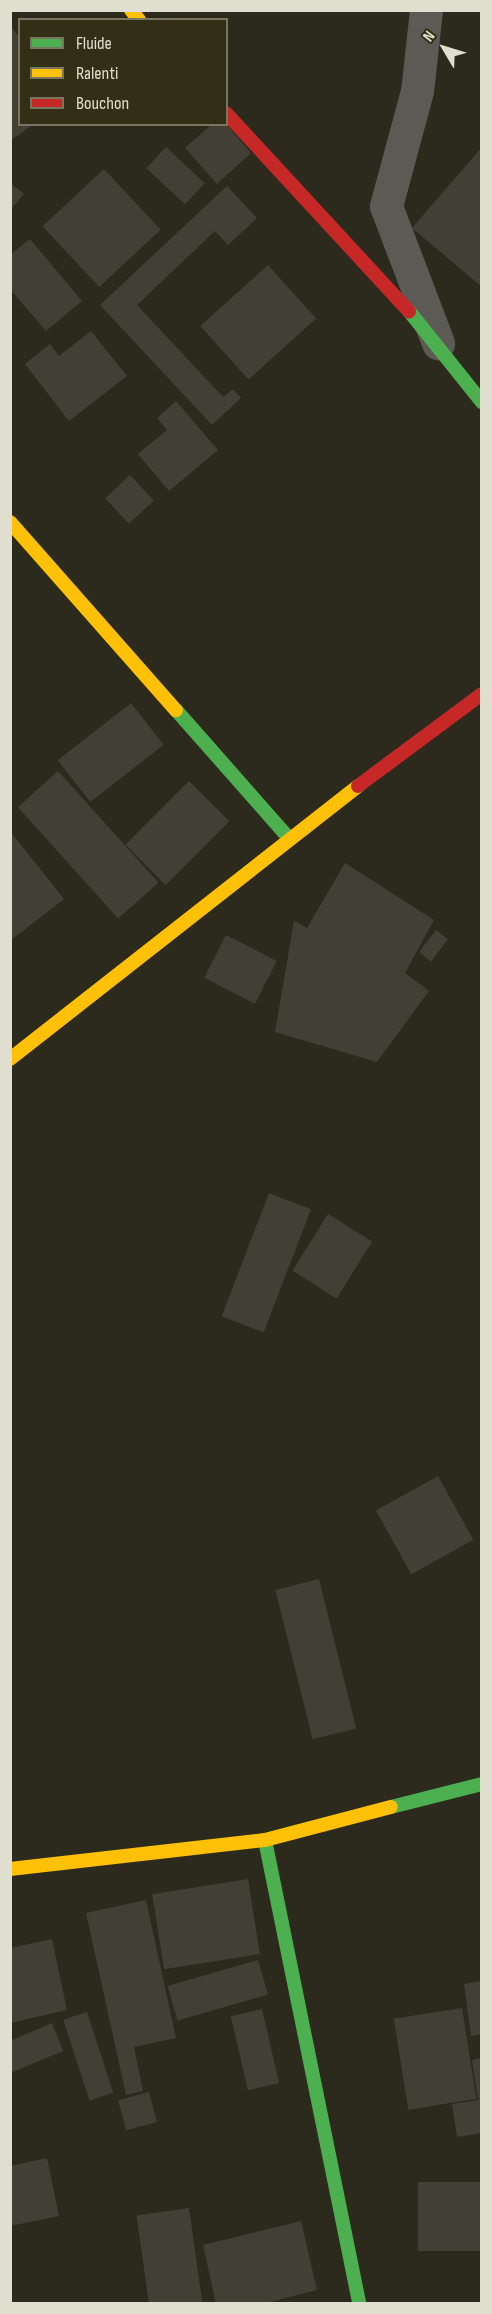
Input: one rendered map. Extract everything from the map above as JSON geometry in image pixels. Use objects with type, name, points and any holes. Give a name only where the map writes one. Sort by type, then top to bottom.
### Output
[{"type":"street","points":[[426,10],[417,91],[386,206],[438,343]]},
{"type":"street","points":[[228,115],[438,343],[482,402]]},
{"type":"street","points":[[15,537],[290,838]]},
{"type":"street","points":[[10,1059],[290,838],[482,694]]},
{"type":"street","points":[[10,1869],[264,1840],[482,1784]]},
{"type":"street","points":[[264,1840],[359,2304]]},
{"type":"building","points":[[10,25],[18,35],[18,126],[31,126],[10,141]]},
{"type":"building","points":[[210,126],[228,126],[251,153],[217,184],[185,148]]},
{"type":"building","points":[[166,147],[205,183],[185,204],[146,168]]},
{"type":"building","points":[[482,147],[482,287],[412,228]]},
{"type":"building","points":[[104,169],[161,230],[99,287],[43,226]]},
{"type":"building","points":[[10,183],[24,194],[12,208],[10,207]]},
{"type":"building","points":[[227,186],[257,218],[228,245],[215,231],[137,305],[223,397],[233,389],[241,398],[212,425],[100,305]]},
{"type":"building","points":[[30,239],[82,301],[46,331],[10,289],[10,255]]},
{"type":"building","points":[[268,265],[316,319],[249,379],[200,326]]},
{"type":"building","points":[[91,331],[127,376],[69,421],[25,364],[50,344],[59,356]]},
{"type":"building","points":[[176,401],[218,450],[169,491],[138,454],[167,430],[157,418]]},
{"type":"building","points":[[130,475],[154,501],[129,524],[105,498]]},
{"type":"building","points":[[131,703],[164,745],[90,802],[58,760]]},
{"type":"building","points":[[58,771],[158,882],[118,919],[18,807]]},
{"type":"building","points":[[189,781],[229,821],[166,885],[125,845]]},
{"type":"building","points":[[10,831],[64,899],[10,941]]},
{"type":"building","points":[[345,863],[434,920],[405,973],[429,991],[377,1062],[275,1032],[294,921],[307,928]]},
{"type":"building","points":[[436,930],[448,939],[431,961],[419,952]]},
{"type":"building","points":[[226,935],[277,961],[255,1004],[204,978]]},
{"type":"building","points":[[269,1193],[311,1209],[264,1332],[222,1316]]},
{"type":"building","points":[[328,1214],[372,1242],[337,1298],[292,1271]]},
{"type":"building","points":[[438,1476],[473,1540],[411,1574],[376,1510]]},
{"type":"building","points":[[319,1579],[356,1728],[313,1739],[275,1590]]},
{"type":"building","points":[[248,1879],[260,1954],[164,1969],[152,1894]]},
{"type":"building","points":[[146,1900],[176,2038],[134,2047],[143,2091],[126,2095],[86,1913]]},
{"type":"building","points":[[52,1939],[67,2010],[10,2023],[10,1948]]},
{"type":"building","points":[[258,1960],[268,1995],[178,2021],[168,1986]]},
{"type":"building","points":[[482,1981],[482,2034],[471,2036],[464,1984]]},
{"type":"building","points":[[462,2008],[476,2099],[408,2110],[394,2019]]},
{"type":"building","points":[[262,2009],[279,2083],[248,2090],[231,2016]]},
{"type":"building","points":[[87,2012],[113,2093],[89,2101],[63,2020]]},
{"type":"building","points":[[52,2023],[63,2051],[10,2073],[10,2041]]},
{"type":"building","points":[[482,2058],[482,2133],[457,2137],[452,2104],[478,2100],[472,2060]]},
{"type":"building","points":[[149,2092],[157,2122],[126,2130],[118,2100]]},
{"type":"building","points":[[47,2158],[59,2216],[10,2226],[10,2166]]},
{"type":"building","points":[[418,2182],[482,2182],[482,2251],[418,2251]]},
{"type":"building","points":[[189,2208],[202,2304],[149,2304],[137,2215]]},
{"type":"building","points":[[301,2221],[317,2290],[262,2304],[216,2304],[203,2245]]},
{"type":"traffic: fast","points":[[409,311],[482,402]]},
{"type":"traffic: fast","points":[[176,710],[289,838]]},
{"type":"traffic: fast","points":[[391,1807],[482,1784]]},
{"type":"traffic: fast","points":[[265,1840],[359,2304]]},
{"type":"traffic: slow","points":[[131,10],[137,18]]},
{"type":"traffic: slow","points":[[10,522],[176,710]]},
{"type":"traffic: slow","points":[[10,1059],[358,786]]},
{"type":"traffic: slow","points":[[10,1869],[265,1840],[391,1807]]},
{"type":"traffic: jam","points":[[228,115],[409,311]]},
{"type":"traffic: jam","points":[[358,786],[482,694]]}]
